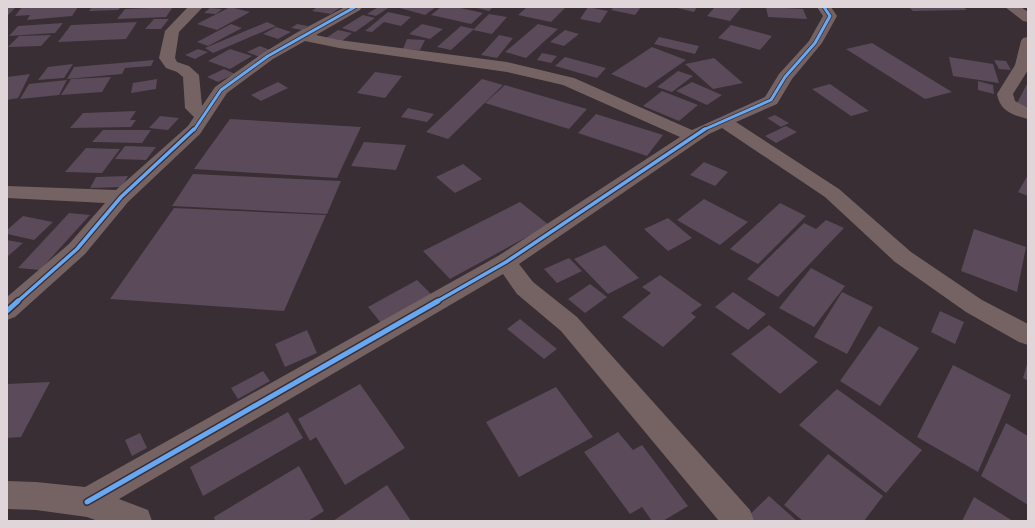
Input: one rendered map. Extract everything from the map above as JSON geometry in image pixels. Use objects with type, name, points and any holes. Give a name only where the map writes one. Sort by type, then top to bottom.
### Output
[{"type":"street","points":[[196,7],[172,31],[167,58],[171,65],[183,68],[191,75],[193,108],[204,116]]},
{"type":"street","points":[[7,311],[77,249],[121,197],[194,130],[220,90],[268,56],[301,36],[355,7]]},
{"type":"street","points":[[87,502],[506,262],[703,130],[771,100],[784,77],[815,43],[830,16],[824,7]]},
{"type":"street","points":[[1012,7],[1028,18]]},
{"type":"street","points":[[301,36],[339,44],[507,67],[568,81],[694,137]]},
{"type":"street","points":[[1028,41],[1023,65],[1005,94],[1008,103],[1019,111],[1028,114]]},
{"type":"street","points":[[723,122],[832,193],[903,257],[974,306],[1028,335]]},
{"type":"street","points":[[7,192],[121,197]]},
{"type":"street","points":[[506,262],[525,288],[568,324],[739,521]]},
{"type":"street","points":[[7,495],[36,496],[87,502],[137,521]]},
{"type":"building","points":[[7,7],[16,7],[7,16]]},
{"type":"building","points":[[22,7],[78,7],[72,16],[27,20],[30,15],[15,16]]},
{"type":"building","points":[[92,7],[121,7],[118,10],[89,11]]},
{"type":"building","points":[[173,7],[166,17],[117,19],[125,9]]},
{"type":"building","points":[[230,7],[250,12],[217,30],[197,24]]},
{"type":"building","points":[[317,7],[341,7],[331,14],[312,11]]},
{"type":"building","points":[[378,7],[388,8],[376,16],[367,14]]},
{"type":"building","points":[[396,7],[436,7],[425,15]]},
{"type":"building","points":[[441,7],[456,7],[483,13],[471,24],[431,15]]},
{"type":"building","points":[[473,7],[493,7],[489,11]]},
{"type":"building","points":[[527,7],[566,7],[551,22],[518,15]]},
{"type":"building","points":[[588,7],[608,11],[600,23],[580,19]]},
{"type":"building","points":[[614,7],[641,7],[635,15],[611,10]]},
{"type":"building","points":[[673,7],[697,7],[694,12]]},
{"type":"building","points":[[715,7],[742,7],[730,21],[707,16]]},
{"type":"building","points":[[766,7],[803,9],[807,19],[768,17]]},
{"type":"building","points":[[909,7],[963,7],[967,10],[913,11]]},
{"type":"building","points":[[210,8],[222,9],[216,14],[204,13]]},
{"type":"building","points":[[388,12],[411,17],[401,26],[384,22],[372,32],[365,31]]},
{"type":"building","points":[[489,14],[507,17],[492,34],[473,30]]},
{"type":"building","points":[[363,15],[375,18],[355,32],[342,28]]},
{"type":"building","points":[[154,19],[169,19],[161,29],[145,29]]},
{"type":"building","points":[[137,22],[126,39],[58,42],[71,25]]},
{"type":"building","points":[[267,22],[276,26],[213,53],[205,48]]},
{"type":"building","points":[[63,23],[55,33],[9,36],[18,26]]},
{"type":"building","points":[[231,24],[242,28],[208,46],[197,42]]},
{"type":"building","points":[[297,24],[308,26],[302,30],[291,28]]},
{"type":"building","points":[[422,24],[443,29],[430,39],[409,34]]},
{"type":"building","points":[[538,24],[558,29],[526,58],[505,52]]},
{"type":"building","points":[[731,25],[772,36],[760,50],[718,38]]},
{"type":"building","points":[[461,26],[474,29],[451,50],[437,47]]},
{"type":"building","points":[[276,27],[291,32],[278,39],[263,34]]},
{"type":"building","points":[[338,30],[352,33],[341,42],[326,38]]},
{"type":"building","points":[[565,30],[579,34],[564,46],[550,42]]},
{"type":"building","points":[[51,35],[41,46],[8,47],[19,36]]},
{"type":"building","points":[[499,35],[513,38],[497,58],[481,55]]},
{"type":"building","points":[[659,37],[699,46],[695,54],[654,44]]},
{"type":"building","points":[[407,39],[425,40],[420,50],[403,49]]},
{"type":"building","points":[[872,43],[952,92],[925,99],[846,49]]},
{"type":"building","points":[[260,46],[272,51],[260,57],[247,52]]},
{"type":"building","points":[[652,47],[686,60],[646,88],[611,74]]},
{"type":"building","points":[[198,49],[208,52],[195,59],[185,55]]},
{"type":"building","points":[[230,49],[252,56],[230,69],[208,61]]},
{"type":"building","points":[[542,53],[557,56],[551,63],[537,60]]},
{"type":"building","points":[[565,57],[606,68],[597,78],[555,66]]},
{"type":"building","points":[[949,57],[993,64],[999,83],[953,76]]},
{"type":"building","points":[[714,58],[743,83],[713,89],[685,64]]},
{"type":"building","points":[[154,60],[151,66],[125,68],[122,74],[67,79],[74,67]]},
{"type":"building","points":[[994,60],[1006,61],[1011,70],[999,69]]},
{"type":"building","points":[[73,64],[64,78],[38,80],[48,67]]},
{"type":"building","points":[[224,69],[235,74],[218,82],[207,77]]},
{"type":"building","points":[[678,71],[693,76],[672,92],[657,87]]},
{"type":"building","points":[[375,72],[402,76],[385,98],[357,93]]},
{"type":"building","points":[[30,74],[18,98],[7,100],[7,77]]},
{"type":"building","points":[[111,77],[102,92],[61,95],[71,79]]},
{"type":"building","points":[[157,79],[156,89],[131,93],[133,83]]},
{"type":"building","points":[[482,79],[503,85],[448,139],[426,132]]},
{"type":"building","points":[[67,80],[59,95],[20,99],[29,84]]},
{"type":"building","points":[[978,81],[993,85],[994,94],[978,90]]},
{"type":"building","points":[[278,82],[288,88],[261,101],[251,95]]},
{"type":"building","points":[[692,82],[722,95],[707,105],[676,91]]},
{"type":"building","points":[[1028,82],[1028,109],[1016,105]]},
{"type":"building","points":[[830,84],[869,111],[851,116],[812,89]]},
{"type":"building","points":[[505,85],[587,109],[569,129],[485,103]]},
{"type":"building","points":[[662,91],[698,105],[679,121],[643,106]]},
{"type":"building","points":[[408,108],[434,114],[427,122],[401,117]]},
{"type":"building","points":[[136,111],[130,120],[136,120],[131,127],[70,128],[83,113]]},
{"type":"building","points":[[596,114],[663,135],[647,156],[578,133]]},
{"type":"building","points":[[775,115],[789,123],[781,127],[767,118]]},
{"type":"building","points":[[160,116],[179,118],[168,130],[149,128]]},
{"type":"building","points":[[230,119],[361,127],[337,178],[194,169]]},
{"type":"building","points":[[786,126],[797,132],[776,143],[765,136]]},
{"type":"building","points":[[103,130],[151,130],[142,143],[92,142]]},
{"type":"building","points":[[364,142],[406,145],[396,170],[351,166]]},
{"type":"building","points":[[125,146],[156,147],[146,160],[115,159]]},
{"type":"building","points":[[86,148],[120,149],[102,173],[65,172]]},
{"type":"building","points":[[704,162],[728,172],[715,186],[690,175]]},
{"type":"building","points":[[463,164],[482,179],[455,193],[436,177]]},
{"type":"building","points":[[193,174],[341,181],[327,214],[172,206]]},
{"type":"building","points":[[1028,175],[1028,196],[1018,192]]},
{"type":"building","points":[[128,176],[122,187],[90,188],[96,177]]},
{"type":"building","points":[[704,199],[748,222],[720,245],[677,220]]},
{"type":"building","points":[[520,202],[549,225],[450,279],[423,251]]},
{"type":"building","points":[[780,203],[806,216],[758,264],[730,249]]},
{"type":"building","points":[[174,208],[326,215],[284,311],[110,299]]},
{"type":"building","points":[[69,213],[90,215],[40,270],[18,268]]},
{"type":"building","points":[[23,216],[53,222],[34,240],[7,234],[7,230]]},
{"type":"building","points":[[668,218],[692,238],[668,251],[644,229]]},
{"type":"building","points":[[826,220],[844,228],[778,297],[747,279],[804,223],[816,229]]},
{"type":"building","points":[[974,229],[1026,247],[1017,292],[961,271]]},
{"type":"building","points":[[7,240],[23,243],[7,257]]},
{"type":"building","points":[[605,245],[639,278],[608,294],[574,259]]},
{"type":"building","points":[[569,258],[582,271],[557,283],[544,269]]},
{"type":"building","points":[[811,268],[845,286],[814,327],[779,308]]},
{"type":"building","points":[[660,275],[702,305],[691,313],[696,317],[663,347],[622,317],[651,293],[642,287]]},
{"type":"building","points":[[417,280],[431,294],[381,323],[368,307]]},
{"type":"building","points":[[590,284],[607,297],[585,313],[568,299]]},
{"type":"building","points":[[733,292],[766,314],[748,330],[715,307]]},
{"type":"building","points":[[842,292],[873,307],[847,354],[814,337]]},
{"type":"building","points":[[940,311],[964,322],[955,344],[931,332]]},
{"type":"building","points":[[520,319],[557,349],[544,359],[507,329]]},
{"type":"building","points":[[769,325],[818,362],[780,394],[731,354]]},
{"type":"building","points":[[879,326],[919,348],[880,406],[840,381]]},
{"type":"building","points":[[307,330],[317,353],[285,367],[275,344]]},
{"type":"building","points":[[1028,361],[1028,381],[1023,378]]},
{"type":"building","points":[[953,365],[1011,395],[978,472],[917,437]]},
{"type":"building","points":[[263,371],[270,381],[238,399],[231,388]]},
{"type":"building","points":[[50,382],[21,437],[7,438],[7,384]]},
{"type":"building","points":[[360,384],[405,448],[345,485],[316,437],[310,441],[298,419]]},
{"type":"building","points":[[556,387],[593,437],[519,477],[486,422]]},
{"type":"building","points":[[837,389],[922,450],[886,493],[799,425]]},
{"type":"building","points":[[288,412],[303,438],[203,496],[190,467]]},
{"type":"building","points":[[1006,423],[1028,436],[1028,505],[981,476]]},
{"type":"building","points":[[618,432],[633,450],[642,445],[688,506],[663,521],[652,521],[642,507],[630,514],[584,452]]},
{"type":"building","points":[[140,433],[147,448],[132,456],[125,440]]},
{"type":"building","points":[[828,454],[883,496],[864,521],[803,521],[784,505]]},
{"type":"building","points":[[299,466],[324,511],[308,521],[215,521],[214,517]]},
{"type":"building","points":[[387,485],[411,521],[333,521]]},
{"type":"building","points":[[769,496],[797,521],[743,521]]},
{"type":"building","points":[[974,497],[1013,521],[962,521]]},
{"type":"cycle path","points":[[7,311],[77,249],[121,197],[194,130],[221,90],[268,56],[355,7]]},
{"type":"cycle path","points":[[87,502],[506,262],[703,130],[771,100],[785,77],[815,43],[830,16],[824,7]]}]
